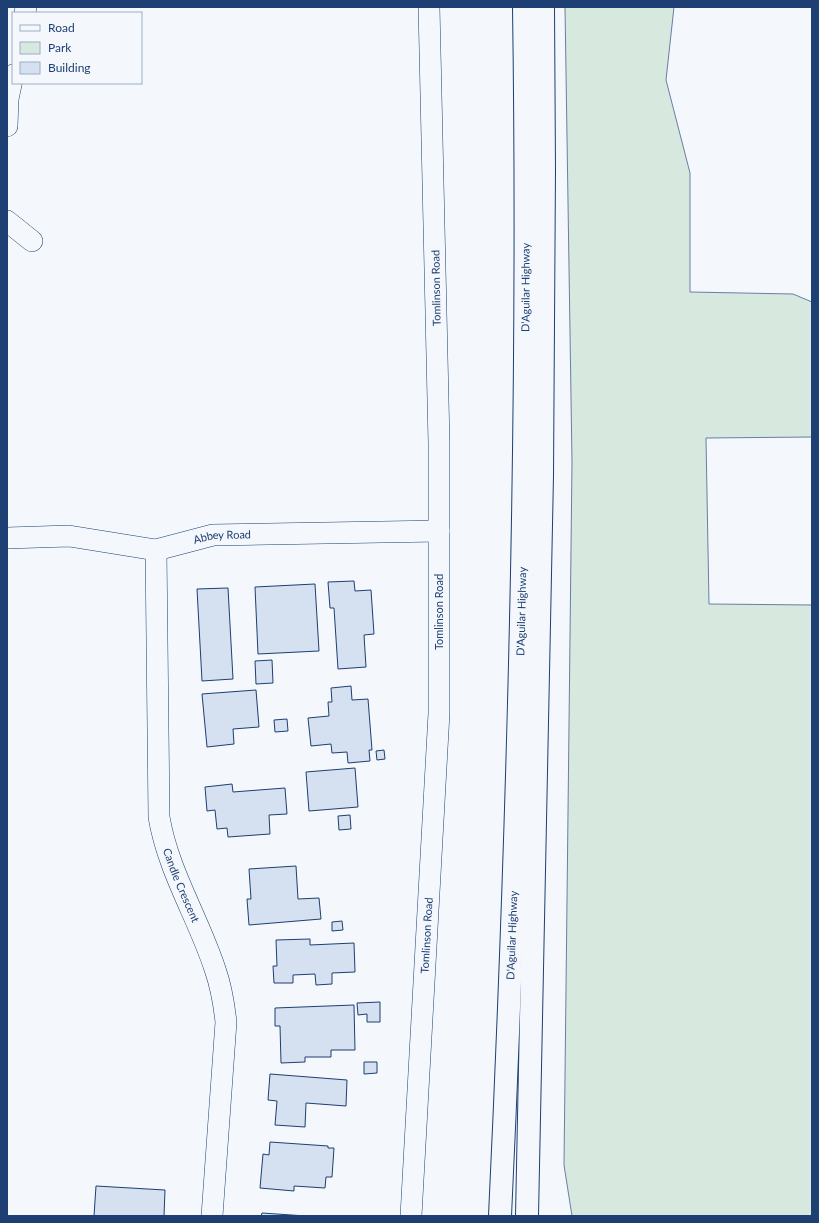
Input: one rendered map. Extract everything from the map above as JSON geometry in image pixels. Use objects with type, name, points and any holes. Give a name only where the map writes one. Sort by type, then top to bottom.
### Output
[{"type":"highway","name":"D'Aguilar Highway","points":[[500,1216],[513,942],[518,755],[525,353],[524,7]]},
{"type":"highway","name":"D'Aguilar Highway","points":[[527,1216],[542,468],[544,170],[543,7]]},
{"type":"highway","points":[[528,1180],[542,1209],[542,1216]]},
{"type":"street","name":"Tomlinson Road","points":[[411,1216],[439,713],[439,442],[429,7]]},
{"type":"street","points":[[7,126],[8,99],[12,80]]},
{"type":"street","points":[[7,221],[32,241]]},
{"type":"street","name":"Abbey Road","points":[[7,538],[69,536],[156,550],[212,535],[439,531]]},
{"type":"street","name":"Candle Crescent","points":[[156,550],[159,817],[163,839],[170,860],[215,968],[223,998],[226,1022],[212,1216]]},
{"type":"green space","points":[[565,7],[674,7],[666,80],[690,173],[690,292],[793,294],[812,302],[812,437],[706,438],[709,604],[812,605],[812,1216],[572,1216],[564,1165],[572,462]]},
{"type":"building","points":[[354,581],[355,591],[371,590],[374,634],[364,635],[366,667],[338,669],[334,608],[330,608],[328,582]]},
{"type":"building","points":[[315,584],[319,651],[258,654],[255,587]]},
{"type":"building","points":[[228,588],[233,679],[202,681],[197,589]]},
{"type":"building","points":[[272,660],[273,683],[256,684],[255,661]]},
{"type":"building","points":[[351,686],[352,700],[368,699],[372,750],[369,750],[370,761],[348,763],[347,752],[332,753],[331,744],[311,746],[308,718],[329,716],[328,702],[332,702],[331,688]]},
{"type":"building","points":[[256,690],[259,727],[233,729],[234,744],[207,747],[202,694]]},
{"type":"building","points":[[287,719],[288,731],[275,732],[274,720]]},
{"type":"building","points":[[384,750],[385,759],[377,760],[376,751]]},
{"type":"building","points":[[355,768],[358,807],[309,811],[306,772]]},
{"type":"building","points":[[232,784],[233,792],[285,788],[287,814],[269,815],[270,834],[228,837],[227,828],[217,829],[215,810],[207,811],[205,787]]},
{"type":"building","points":[[350,815],[351,829],[339,830],[338,816]]},
{"type":"building","points":[[296,866],[298,899],[319,898],[321,919],[249,925],[247,899],[251,899],[249,869]]},
{"type":"building","points":[[342,921],[343,930],[332,931],[332,922]]},
{"type":"building","points":[[310,939],[310,945],[354,943],[355,972],[332,973],[332,984],[316,985],[315,974],[293,975],[293,983],[274,983],[273,966],[277,966],[276,940]]},
{"type":"building","points":[[380,1002],[380,1022],[367,1022],[367,1014],[358,1015],[357,1003]]},
{"type":"building","points":[[354,1005],[355,1050],[331,1050],[331,1057],[305,1057],[305,1062],[281,1063],[280,1026],[275,1026],[275,1008]]},
{"type":"building","points":[[364,1062],[377,1062],[377,1073],[364,1074]]},
{"type":"building","points":[[270,1074],[347,1080],[346,1106],[306,1103],[305,1127],[275,1125],[277,1101],[268,1100]]},
{"type":"building","points":[[270,1142],[328,1146],[328,1148],[334,1148],[332,1177],[326,1177],[325,1188],[294,1186],[294,1191],[260,1188],[263,1154],[269,1155]]},
{"type":"building","points":[[96,1186],[165,1190],[164,1216],[94,1216]]},
{"type":"building","points":[[262,1213],[306,1216],[261,1216]]}]
